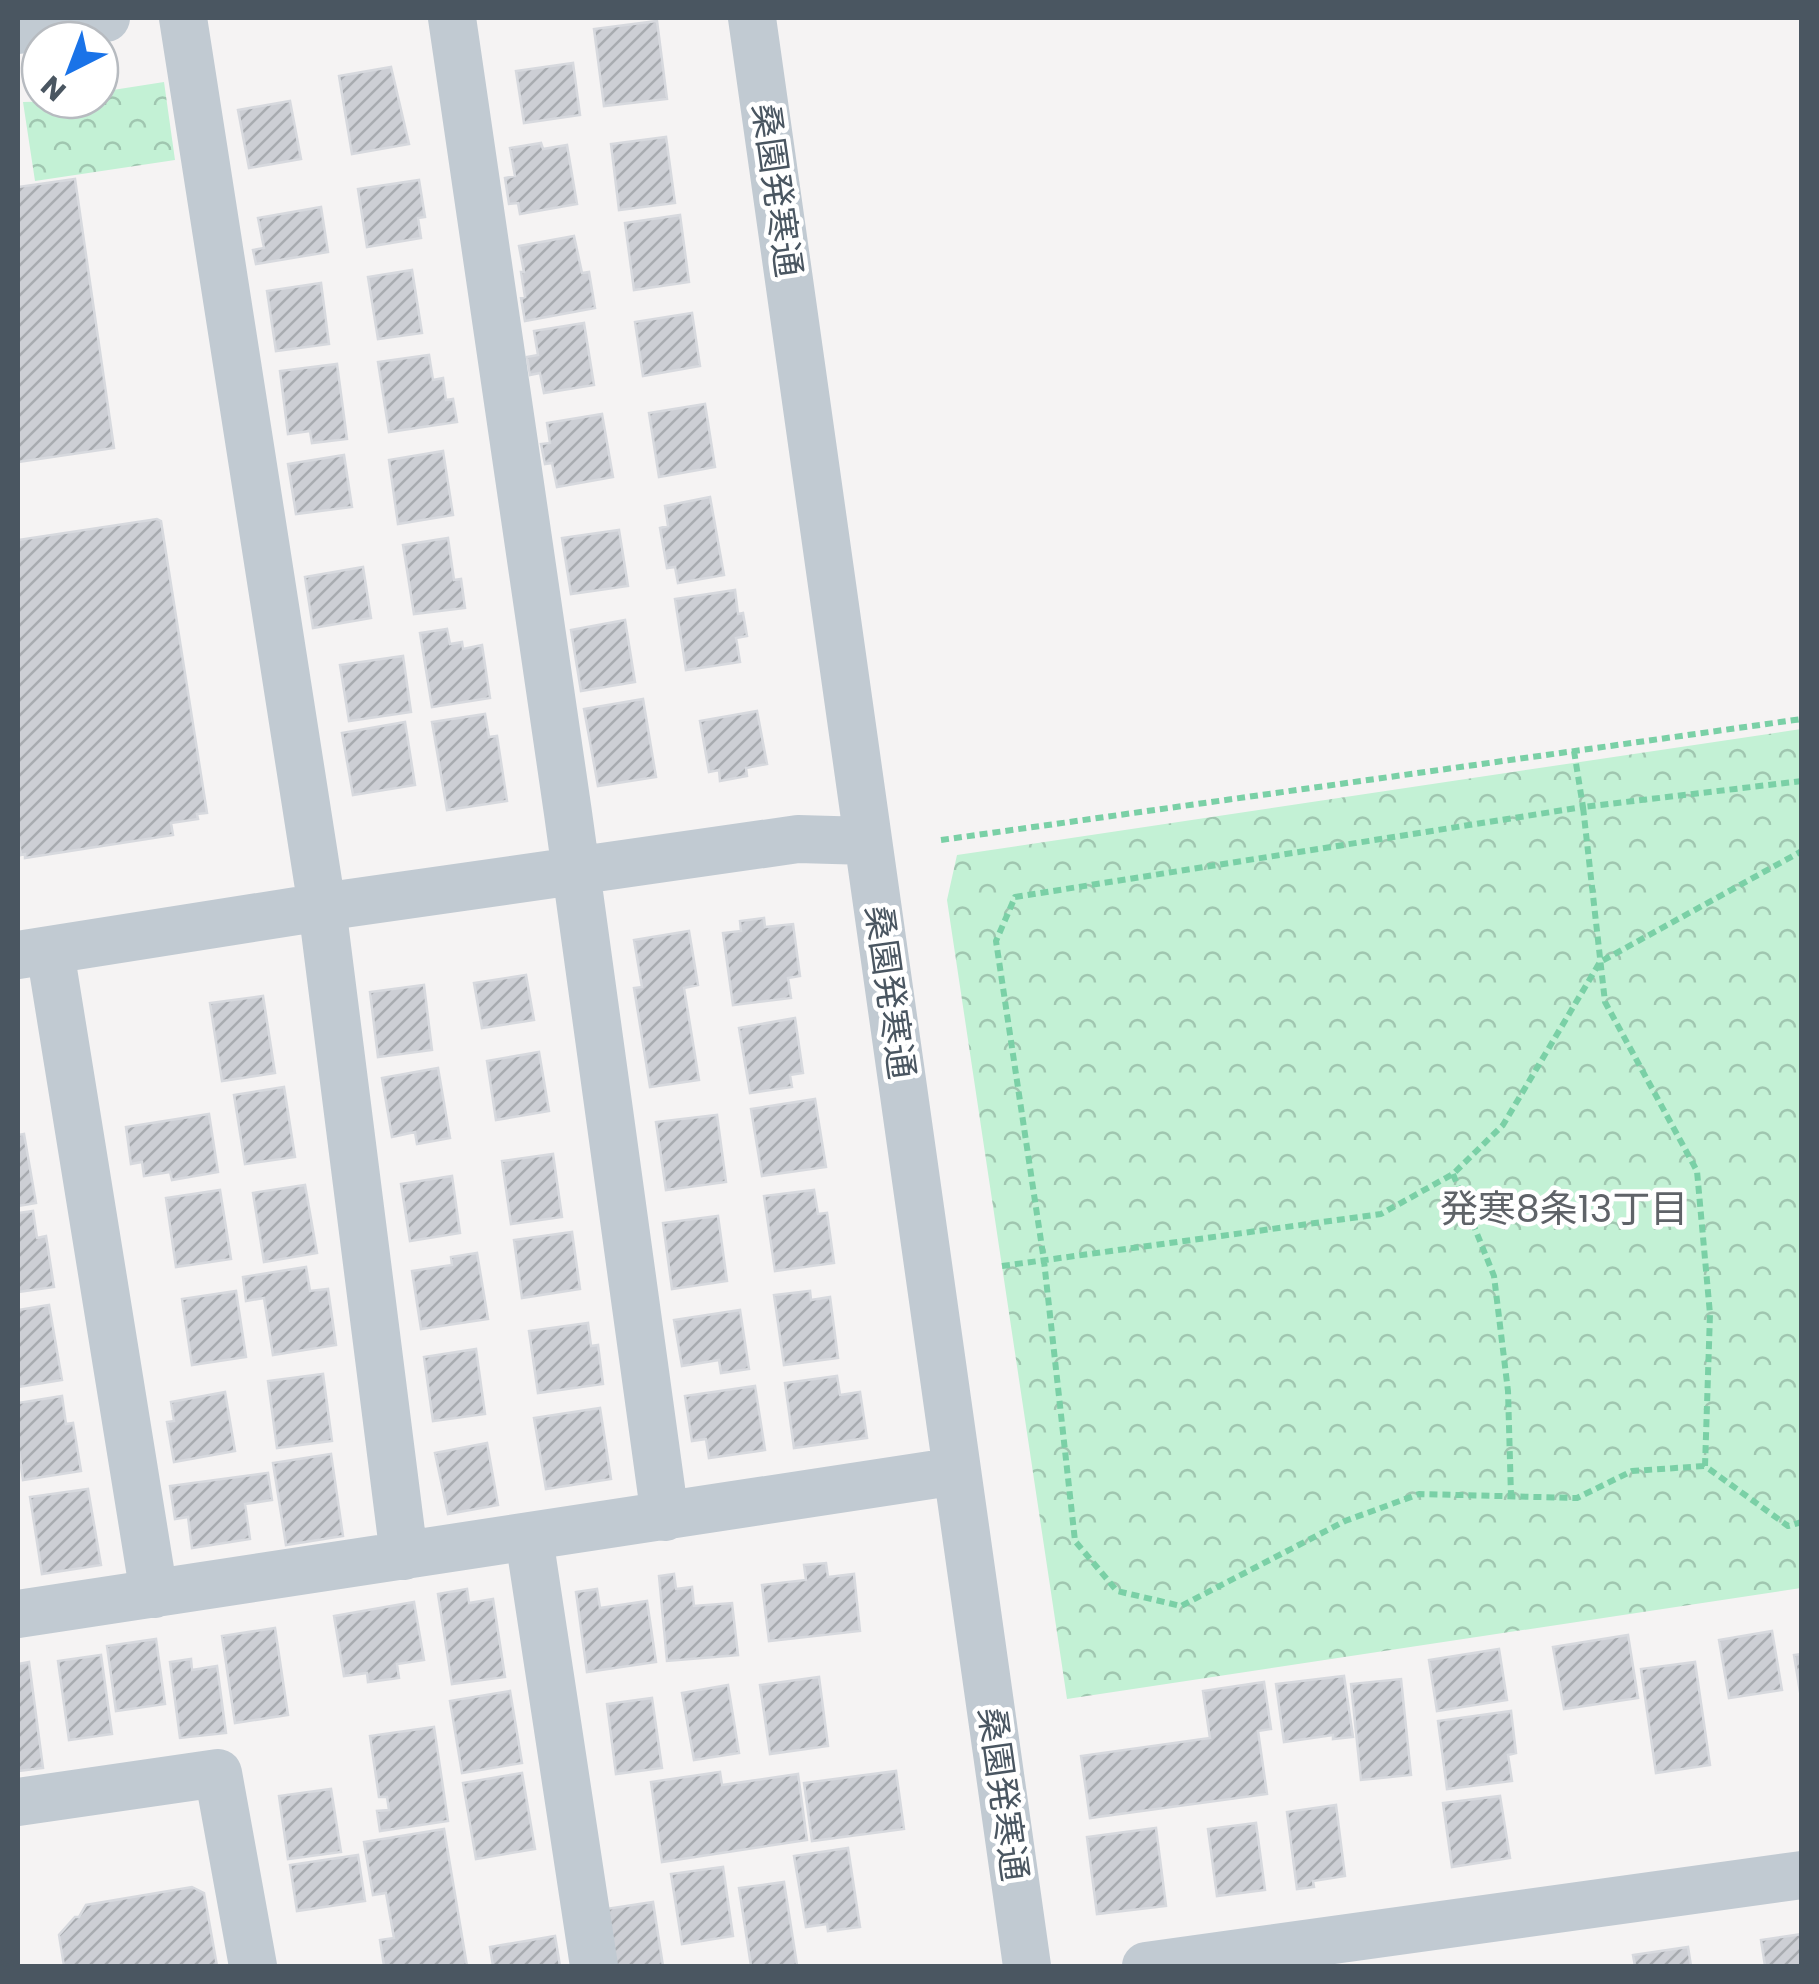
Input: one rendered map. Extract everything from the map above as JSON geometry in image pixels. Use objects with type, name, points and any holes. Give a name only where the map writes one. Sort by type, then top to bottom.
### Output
[{"type":"street","points":[[18,30],[106,18]]},
{"type":"street","points":[[183,18],[322,907],[404,1556]]},
{"type":"street","points":[[452,18],[666,1516]]},
{"type":"street","name":"桑園発寒通","points":[[752,18],[1028,1966]]},
{"type":"street","points":[[154,1594],[34,953],[322,907],[798,840],[868,841]]},
{"type":"street","points":[[18,1614],[957,1471]]},
{"type":"street","points":[[529,1538],[594,1966]]},
{"type":"street","points":[[18,1802],[218,1773],[253,1966]]},
{"type":"street","points":[[1146,1966],[1802,1875]]},
{"type":"path","points":[[941,840],[1802,719]]},
{"type":"path","points":[[1574,751],[1604,1002],[1697,1171],[1710,1314],[1705,1466]]},
{"type":"path","points":[[1802,780],[1583,807],[1015,897],[996,942],[1044,1261],[1076,1541],[1118,1590],[1181,1606],[1345,1521],[1419,1494],[1577,1498],[1632,1471],[1705,1466],[1788,1526],[1802,1522]]},
{"type":"path","points":[[1002,1266],[1381,1214],[1453,1174],[1503,1125],[1600,962],[1802,850]]},
{"type":"path","points":[[1453,1174],[1494,1276],[1508,1391],[1511,1496]]},
{"type":"green space","points":[[164,82],[175,160],[35,181],[26,120],[120,120],[120,89]]},
{"type":"green space","points":[[1801,729],[1801,1588],[1067,1699],[947,900],[957,855]]},
{"type":"building","points":[[657,21],[667,99],[604,106],[594,29]]},
{"type":"building","points":[[573,63],[580,115],[524,123],[516,71]]},
{"type":"building","points":[[391,67],[409,144],[352,154],[339,76]]},
{"type":"building","points":[[290,101],[301,159],[249,168],[238,110]]},
{"type":"building","points":[[666,137],[675,203],[619,210],[611,144]]},
{"type":"building","points":[[541,143],[543,149],[567,145],[577,204],[520,214],[518,203],[509,204],[505,178],[515,176],[510,148]]},
{"type":"building","points":[[75,179],[114,448],[18,462],[18,187]]},
{"type":"building","points":[[419,180],[425,217],[418,218],[421,238],[367,247],[358,189]]},
{"type":"building","points":[[321,207],[328,252],[256,264],[253,250],[264,248],[258,218]]},
{"type":"building","points":[[680,215],[689,282],[634,290],[625,223]]},
{"type":"building","points":[[574,236],[582,273],[589,272],[595,308],[525,321],[519,246]]},
{"type":"building","points":[[412,270],[422,333],[378,339],[368,277]]},
{"type":"building","points":[[321,283],[329,344],[276,351],[267,291]]},
{"type":"building","points":[[692,313],[700,366],[643,376],[635,322]]},
{"type":"building","points":[[584,323],[594,385],[544,393],[540,373],[530,375],[527,357],[538,355],[534,331]]},
{"type":"building","points":[[429,355],[433,380],[443,378],[446,400],[453,399],[457,422],[389,432],[378,362]]},
{"type":"building","points":[[337,364],[347,439],[312,443],[310,431],[288,434],[280,371]]},
{"type":"building","points":[[705,404],[715,467],[659,477],[649,413]]},
{"type":"building","points":[[602,414],[613,477],[557,487],[552,463],[545,464],[541,444],[550,443],[547,423]]},
{"type":"building","points":[[443,451],[453,515],[398,524],[389,460]]},
{"type":"building","points":[[344,455],[352,507],[296,514],[288,464]]},
{"type":"building","points":[[710,497],[724,575],[678,583],[675,567],[667,568],[660,528],[668,526],[665,506]]},
{"type":"building","points":[[161,521],[207,813],[197,814],[198,819],[171,823],[173,835],[25,858],[18,835],[18,540]]},
{"type":"building","points":[[619,530],[628,586],[571,594],[562,538]]},
{"type":"building","points":[[448,538],[454,580],[461,579],[465,608],[414,614],[403,545]]},
{"type":"building","points":[[363,567],[371,618],[313,628],[305,577]]},
{"type":"building","points":[[735,590],[738,614],[743,613],[747,636],[736,638],[740,662],[686,670],[675,599]]},
{"type":"building","points":[[625,620],[635,682],[581,691],[571,630]]},
{"type":"building","points":[[447,629],[450,644],[462,642],[463,649],[482,645],[490,698],[432,707],[420,633]]},
{"type":"building","points":[[403,656],[411,712],[349,721],[340,665]]},
{"type":"building","points":[[643,699],[656,777],[598,786],[584,709]]},
{"type":"building","points":[[757,711],[767,764],[746,768],[747,776],[720,781],[719,770],[709,772],[700,721]]},
{"type":"building","points":[[485,714],[489,737],[497,736],[507,801],[447,810],[432,722]]},
{"type":"building","points":[[405,722],[415,785],[353,795],[342,733]]},
{"type":"building","points":[[764,918],[765,927],[793,924],[800,976],[788,978],[791,998],[733,1005],[723,933],[741,931],[740,921]]},
{"type":"building","points":[[689,931],[698,985],[684,988],[699,1080],[650,1087],[634,988],[642,987],[634,940]]},
{"type":"building","points":[[526,975],[534,1020],[482,1028],[474,983]]},
{"type":"building","points":[[424,985],[432,1050],[378,1057],[370,992]]},
{"type":"building","points":[[263,996],[275,1073],[222,1081],[210,1003]]},
{"type":"building","points":[[795,1018],[803,1073],[790,1075],[792,1087],[750,1093],[739,1028]]},
{"type":"building","points":[[539,1052],[549,1111],[496,1120],[487,1061]]},
{"type":"building","points":[[438,1068],[450,1138],[417,1144],[415,1132],[392,1137],[382,1078]]},
{"type":"building","points":[[284,1087],[295,1157],[245,1164],[234,1095]]},
{"type":"building","points":[[815,1099],[826,1167],[762,1176],[751,1109]]},
{"type":"building","points":[[209,1114],[218,1172],[172,1180],[170,1172],[144,1176],[142,1162],[131,1164],[126,1127]]},
{"type":"building","points":[[717,1115],[726,1182],[666,1190],[656,1122]]},
{"type":"building","points":[[24,1134],[36,1203],[18,1206],[18,1135]]},
{"type":"building","points":[[553,1154],[562,1217],[511,1224],[502,1161]]},
{"type":"building","points":[[452,1176],[460,1233],[410,1241],[401,1184]]},
{"type":"building","points":[[305,1185],[317,1253],[264,1262],[253,1193]]},
{"type":"building","points":[[220,1190],[231,1259],[176,1267],[166,1198]]},
{"type":"building","points":[[814,1190],[818,1214],[827,1213],[834,1263],[775,1271],[764,1196]]},
{"type":"building","points":[[33,1211],[37,1238],[46,1236],[54,1287],[18,1292],[18,1213]]},
{"type":"building","points":[[718,1216],[727,1281],[672,1289],[663,1223]]},
{"type":"building","points":[[572,1232],[580,1289],[522,1298],[514,1240]]},
{"type":"building","points":[[477,1253],[488,1319],[421,1329],[412,1271],[452,1265],[451,1257]]},
{"type":"building","points":[[306,1267],[310,1291],[328,1289],[336,1345],[273,1355],[264,1298],[246,1301],[243,1277]]},
{"type":"building","points":[[236,1291],[246,1357],[192,1365],[182,1299]]},
{"type":"building","points":[[810,1291],[811,1300],[830,1297],[838,1358],[784,1365],[774,1295]]},
{"type":"building","points":[[49,1305],[62,1380],[18,1387],[18,1310]]},
{"type":"building","points":[[740,1310],[749,1369],[721,1373],[719,1360],[682,1366],[674,1320]]},
{"type":"building","points":[[588,1323],[591,1346],[598,1345],[603,1384],[538,1393],[529,1331]]},
{"type":"building","points":[[476,1349],[485,1414],[433,1421],[424,1357]]},
{"type":"building","points":[[323,1374],[332,1441],[277,1448],[268,1381]]},
{"type":"building","points":[[837,1376],[840,1395],[860,1392],[867,1438],[794,1448],[785,1383]]},
{"type":"building","points":[[755,1386],[765,1450],[709,1458],[706,1439],[692,1441],[685,1396]]},
{"type":"building","points":[[225,1392],[235,1451],[174,1462],[167,1422],[174,1421],[171,1402]]},
{"type":"building","points":[[62,1396],[66,1424],[73,1423],[81,1471],[23,1480],[18,1403]]},
{"type":"building","points":[[600,1408],[611,1479],[546,1489],[534,1418]]},
{"type":"building","points":[[487,1443],[498,1505],[448,1514],[435,1453]]},
{"type":"building","points":[[331,1454],[343,1536],[286,1545],[273,1463]]},
{"type":"building","points":[[268,1473],[272,1500],[245,1504],[250,1539],[192,1548],[188,1517],[175,1519],[170,1486]]},
{"type":"building","points":[[88,1489],[101,1565],[42,1574],[30,1497]]},
{"type":"building","points":[[826,1563],[828,1577],[854,1574],[860,1631],[769,1641],[762,1585],[806,1580],[804,1565]]},
{"type":"building","points":[[674,1574],[676,1589],[692,1587],[694,1606],[732,1603],[738,1655],[667,1661],[659,1576]]},
{"type":"building","points":[[467,1589],[469,1603],[493,1599],[505,1677],[452,1684],[438,1594]]},
{"type":"building","points":[[597,1589],[600,1608],[647,1601],[656,1662],[587,1672],[576,1592]]},
{"type":"building","points":[[414,1602],[424,1660],[397,1664],[399,1678],[368,1682],[367,1673],[344,1676],[334,1616]]},
{"type":"building","points":[[275,1628],[288,1715],[235,1723],[222,1636]]},
{"type":"building","points":[[1772,1631],[1782,1690],[1729,1698],[1719,1640]]},
{"type":"building","points":[[1628,1635],[1638,1698],[1564,1709],[1553,1647]]},
{"type":"building","points":[[156,1639],[165,1704],[116,1711],[107,1646]]},
{"type":"building","points":[[1499,1649],[1507,1700],[1437,1711],[1429,1660]]},
{"type":"building","points":[[1802,1654],[1802,1704],[1794,1655]]},
{"type":"building","points":[[101,1655],[112,1734],[69,1740],[58,1661]]},
{"type":"building","points":[[191,1659],[192,1670],[217,1666],[226,1733],[180,1738],[170,1662]]},
{"type":"building","points":[[29,1662],[43,1768],[18,1771],[18,1664]]},
{"type":"building","points":[[1695,1662],[1710,1765],[1656,1773],[1641,1669]]},
{"type":"building","points":[[1344,1676],[1353,1737],[1333,1739],[1333,1735],[1284,1742],[1276,1684]]},
{"type":"building","points":[[819,1677],[828,1746],[770,1754],[760,1685]]},
{"type":"building","points":[[1401,1679],[1411,1775],[1361,1780],[1351,1684]]},
{"type":"building","points":[[1264,1682],[1271,1729],[1258,1731],[1267,1794],[1090,1818],[1081,1756],[1210,1738],[1203,1691]]},
{"type":"building","points":[[728,1685],[739,1753],[694,1760],[682,1693]]},
{"type":"building","points":[[510,1691],[522,1763],[462,1773],[450,1701]]},
{"type":"building","points":[[652,1698],[662,1768],[616,1774],[607,1704]]},
{"type":"building","points":[[1511,1711],[1516,1753],[1508,1755],[1512,1781],[1447,1789],[1438,1721]]},
{"type":"building","points":[[434,1727],[448,1821],[380,1831],[377,1811],[389,1810],[387,1797],[379,1797],[370,1736]]},
{"type":"building","points":[[896,1771],[904,1829],[812,1841],[804,1783]]},
{"type":"building","points":[[720,1772],[722,1785],[798,1774],[807,1840],[662,1862],[651,1782]]},
{"type":"building","points":[[522,1773],[535,1849],[476,1859],[463,1783]]},
{"type":"building","points":[[331,1789],[341,1852],[288,1859],[279,1796]]},
{"type":"building","points":[[1500,1796],[1510,1858],[1452,1867],[1443,1803]]},
{"type":"building","points":[[1336,1805],[1345,1876],[1313,1881],[1314,1887],[1297,1889],[1287,1812]]},
{"type":"building","points":[[1256,1823],[1265,1890],[1217,1896],[1208,1829]]},
{"type":"building","points":[[1156,1828],[1166,1906],[1097,1914],[1087,1837]]},
{"type":"building","points":[[444,1829],[467,1966],[384,1966],[380,1940],[394,1938],[386,1893],[373,1895],[364,1842]]},
{"type":"building","points":[[848,1848],[860,1927],[828,1931],[827,1924],[806,1927],[794,1856]]},
{"type":"building","points":[[358,1855],[365,1901],[297,1911],[290,1865]]},
{"type":"building","points":[[723,1867],[733,1936],[682,1944],[671,1874]]},
{"type":"building","points":[[784,1882],[797,1965],[751,1966],[739,1888]]},
{"type":"building","points":[[192,1887],[204,1893],[217,1966],[64,1966],[59,1935],[86,1905]]},
{"type":"building","points":[[653,1902],[663,1966],[615,1966],[606,1909]]},
{"type":"building","points":[[1802,1934],[1802,1966],[1765,1966],[1761,1940]]},
{"type":"building","points":[[555,1936],[560,1966],[493,1966],[490,1947]]},
{"type":"building","points":[[1688,1947],[1691,1966],[1635,1966],[1633,1955]]},
{"type":"district","name":"発寒8条13丁目","points":[[1564,1209]]}]
